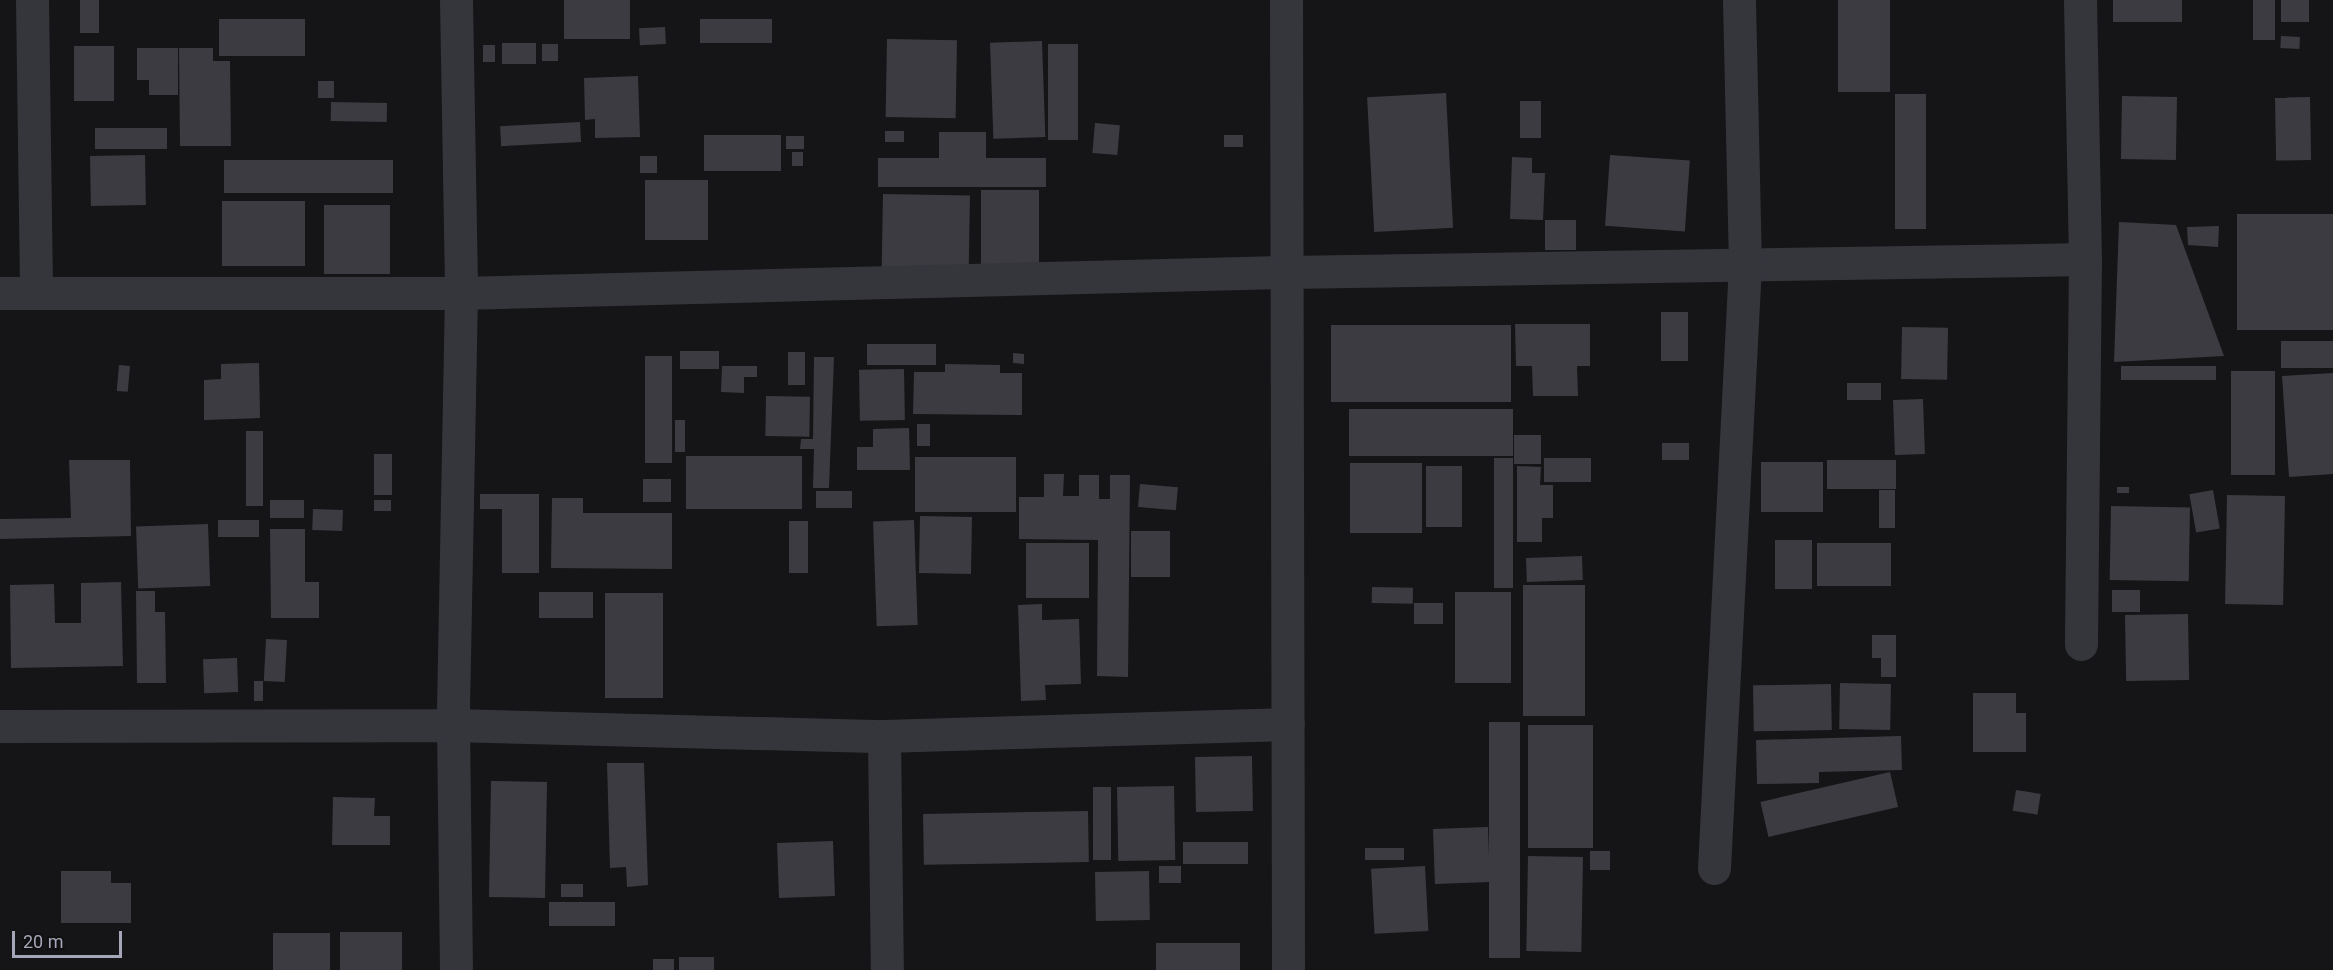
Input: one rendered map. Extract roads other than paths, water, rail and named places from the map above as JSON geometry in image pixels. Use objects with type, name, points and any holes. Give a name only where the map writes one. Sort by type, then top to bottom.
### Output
[{"type":"street","points":[[32,0],[36,293]]},
{"type":"street","points":[[456,0],[461,293],[453,725],[456,970]]},
{"type":"street","points":[[1286,0],[1288,970]]},
{"type":"street","points":[[1714,868],[1744,265],[1739,0]]},
{"type":"street","points":[[2080,0],[2085,259],[2081,644]]},
{"type":"street","points":[[0,293],[461,293],[1287,272],[2085,259]]},
{"type":"street","points":[[0,726],[453,725],[884,736],[1288,724]]},
{"type":"street","points":[[884,736],[887,970]]}]
